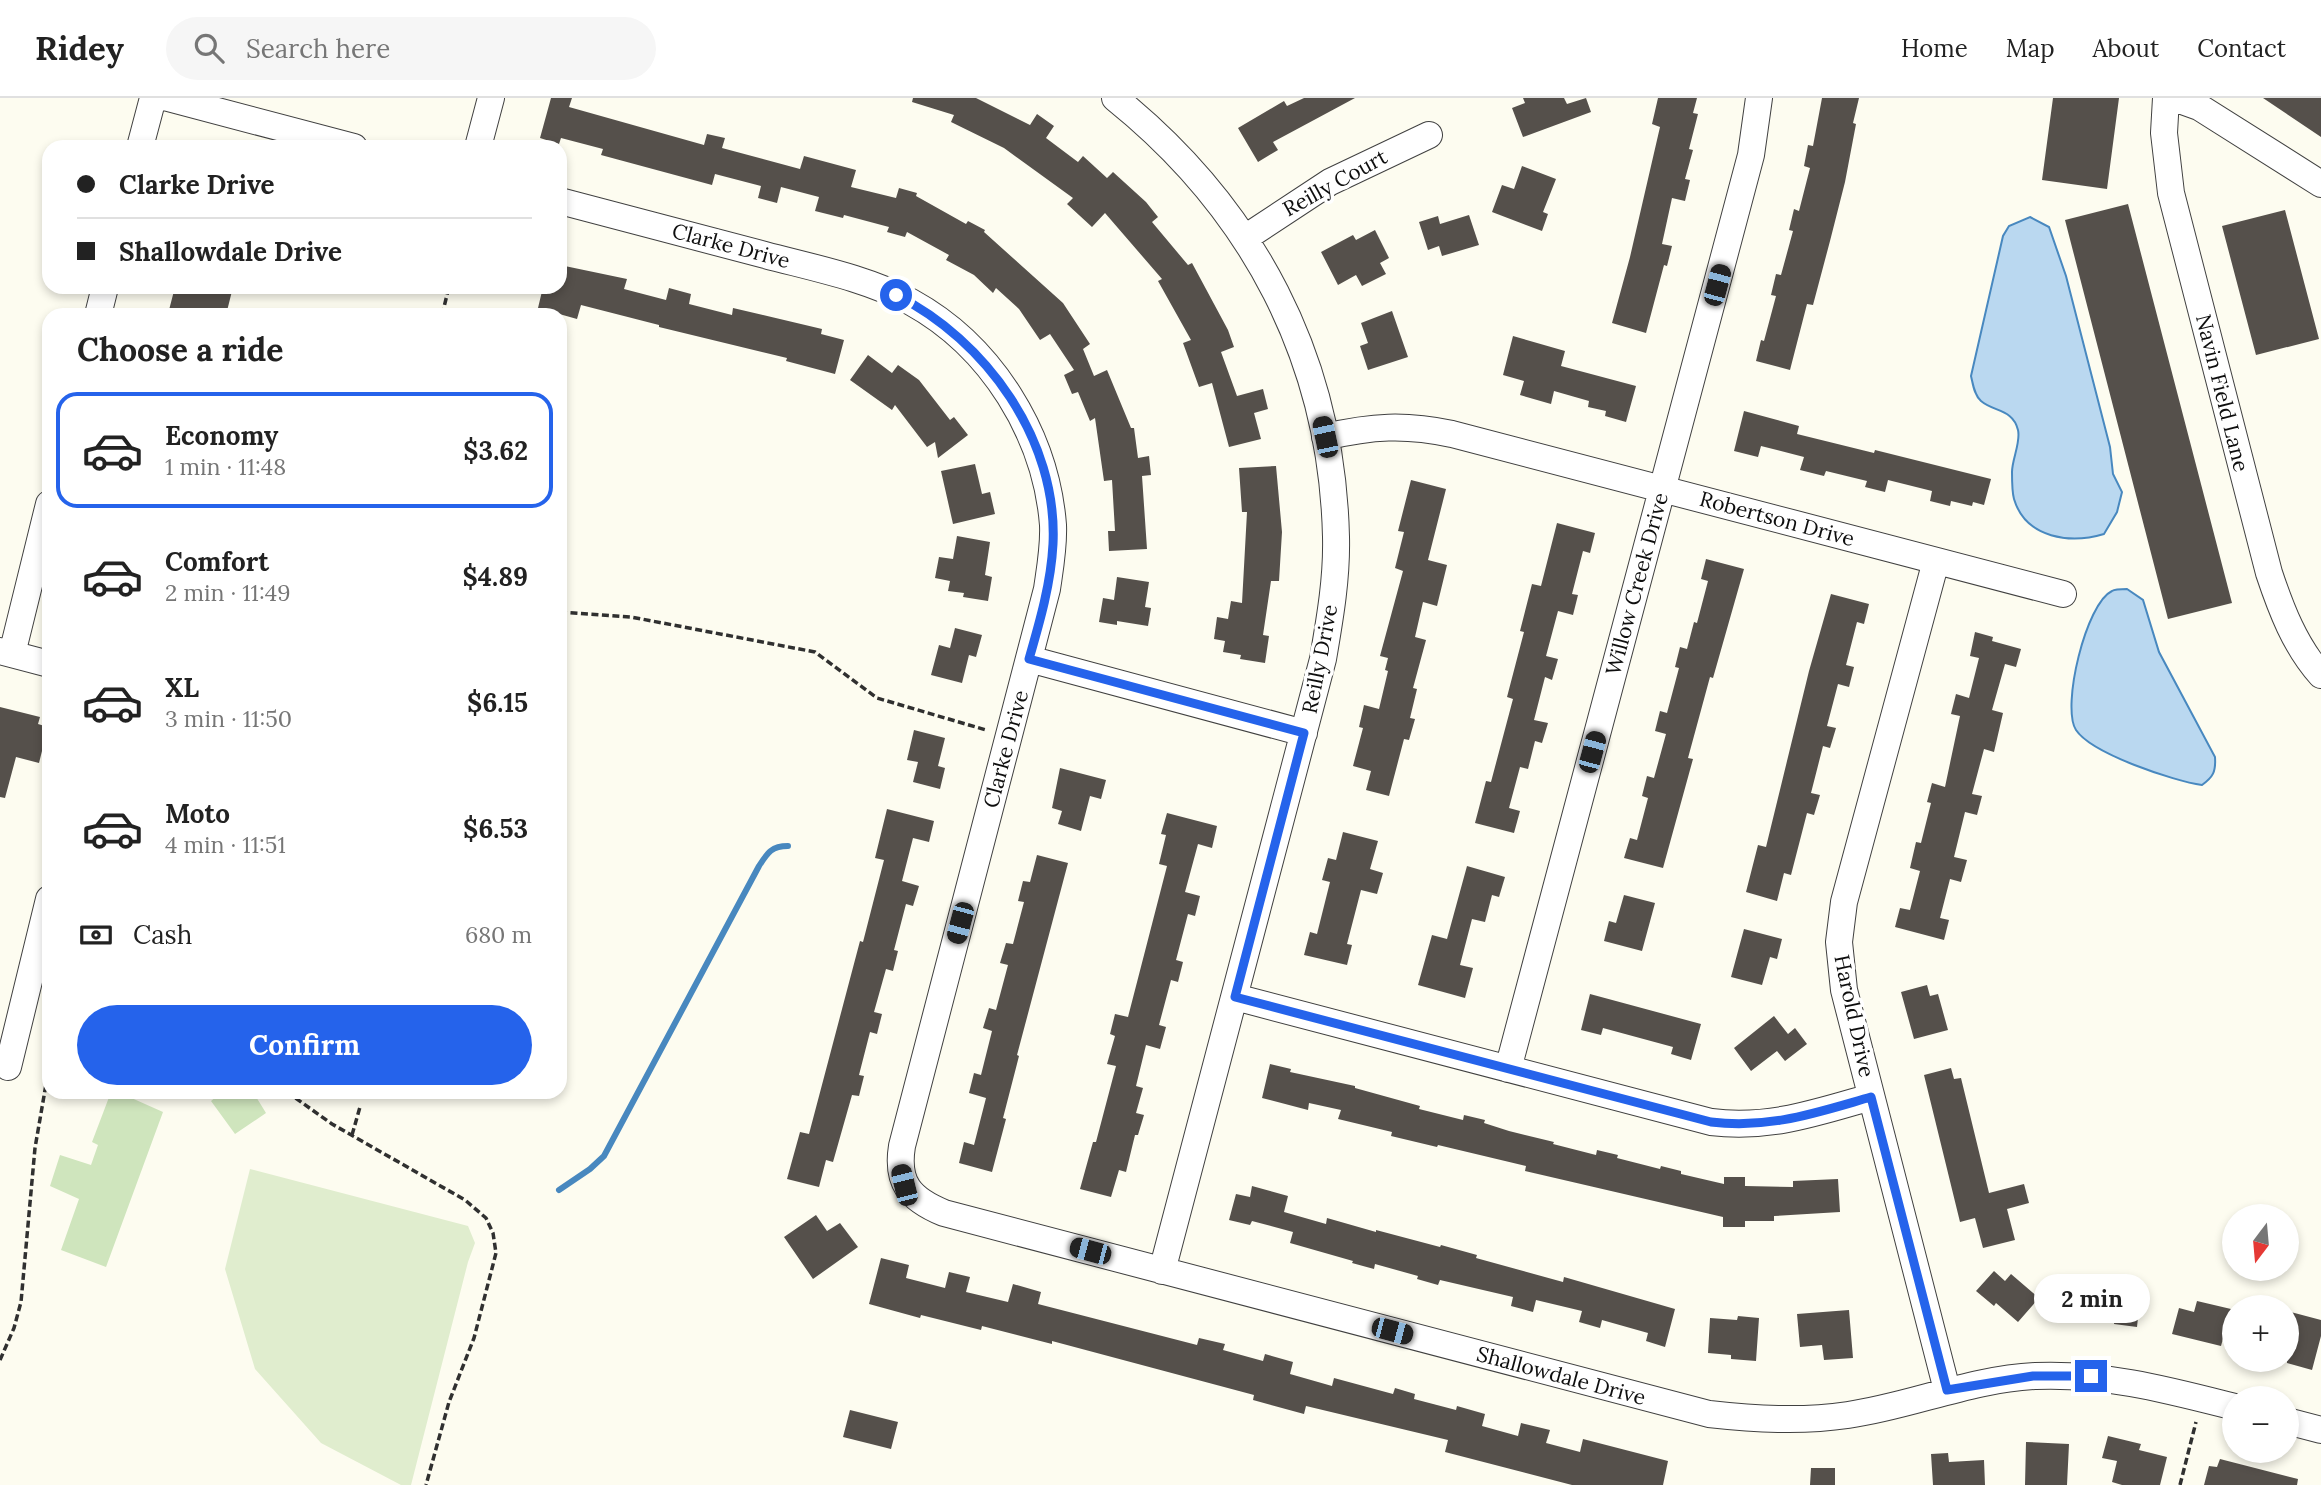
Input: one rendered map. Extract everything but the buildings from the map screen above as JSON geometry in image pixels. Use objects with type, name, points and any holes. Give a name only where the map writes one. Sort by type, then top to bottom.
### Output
[{"type":"street","points":[[143,140],[153,98]]},
{"type":"street","points":[[168,98],[327,140]]},
{"type":"street","points":[[480,140],[491,98]]},
{"type":"street","name":"Reilly Drive","points":[[1115,98],[1164,140],[1210,190],[1245,237],[1293,328],[1313,387],[1325,437],[1336,538],[1335,576],[1323,659],[1162,1271]]},
{"type":"street","name":"Willow Creek Drive","points":[[1508,1069],[1751,155],[1759,98]]},
{"type":"street","name":"Navin Field Lane","points":[[2166,98],[2165,148],[2171,193],[2269,573],[2280,606],[2297,639],[2321,675]]},
{"type":"street","points":[[2174,98],[2199,107],[2321,184]]},
{"type":"street","name":"Reilly Court","points":[[1245,237],[1330,182],[1429,135]]},
{"type":"street","name":"Clarke Drive","points":[[567,203],[860,281],[911,302],[957,335],[980,358],[1011,397],[1035,447],[1053,525],[1047,589],[902,1146],[901,1171],[904,1185]]},
{"type":"street","name":"Robertson Drive","points":[[1325,437],[1394,426],[1429,429],[2063,594]]},
{"type":"street","points":[[42,528],[6,652],[42,662]]},
{"type":"street","name":"Harold Drive","points":[[1936,561],[1858,846],[1840,925],[1841,975],[1947,1390]]},
{"type":"street","points":[[1029,659],[1304,733]]},
{"type":"street","points":[[8,1067],[42,934]]},
{"type":"street","points":[[1235,997],[1696,1119],[1760,1125],[1871,1097]]},
{"type":"street","name":"Shallowdale Drive","points":[[904,1185],[918,1200],[944,1213],[1709,1414],[1775,1419],[1815,1419],[1850,1415],[1947,1390],[2033,1376],[2091,1376],[2141,1383],[2222,1404]]},
{"type":"street","points":[[2299,1424],[2321,1430]]},
{"type":"path","points":[[567,612],[631,617],[815,652],[877,698],[986,730]]},
{"type":"path","points":[[0,1360],[14,1328],[21,1302],[35,1148],[43,1099]]},
{"type":"path","points":[[297,1099],[332,1124],[465,1199],[485,1217],[493,1233],[496,1253],[474,1338],[449,1402],[426,1485]]},
{"type":"path","points":[[352,1135],[360,1107]]},
{"type":"path","points":[[2180,1485],[2196,1422]]},
{"type":"green space","points":[[108,1099],[134,1099],[163,1112],[106,1267],[61,1250],[79,1199],[50,1186],[60,1155],[91,1165],[98,1145],[92,1142]]},
{"type":"green space","points":[[257,1099],[266,1113],[235,1134],[211,1101]]},
{"type":"green space","points":[[250,1169],[468,1226],[475,1243],[411,1485],[401,1485],[321,1443],[255,1369],[225,1269]]},
{"type":"water","points":[[2030,217],[2049,227],[2066,276],[2110,447],[2113,474],[2122,492],[2117,512],[2104,534],[2091,537],[2064,538],[2039,530],[2028,523],[2014,499],[2012,467],[2018,440],[2016,423],[2008,414],[1986,405],[1979,399],[1971,376],[2003,236],[2009,226]]},
{"type":"water","points":[[2127,589],[2143,600],[2159,652],[2215,757],[2213,774],[2202,785],[2134,765],[2098,748],[2076,730],[2072,718],[2072,700],[2085,634],[2102,599],[2113,590]]},
{"type":"waterway","points":[[559,1190],[604,1156],[759,866],[771,851],[788,846]]},
{"type":"route","points":[[896,295],[935,318],[980,358],[1011,397],[1039,457],[1053,525],[1053,545],[1047,589],[1029,659],[1304,733],[1235,997],[1711,1122],[1760,1125],[1871,1097],[1947,1390],[2033,1376],[2091,1376]]}]
